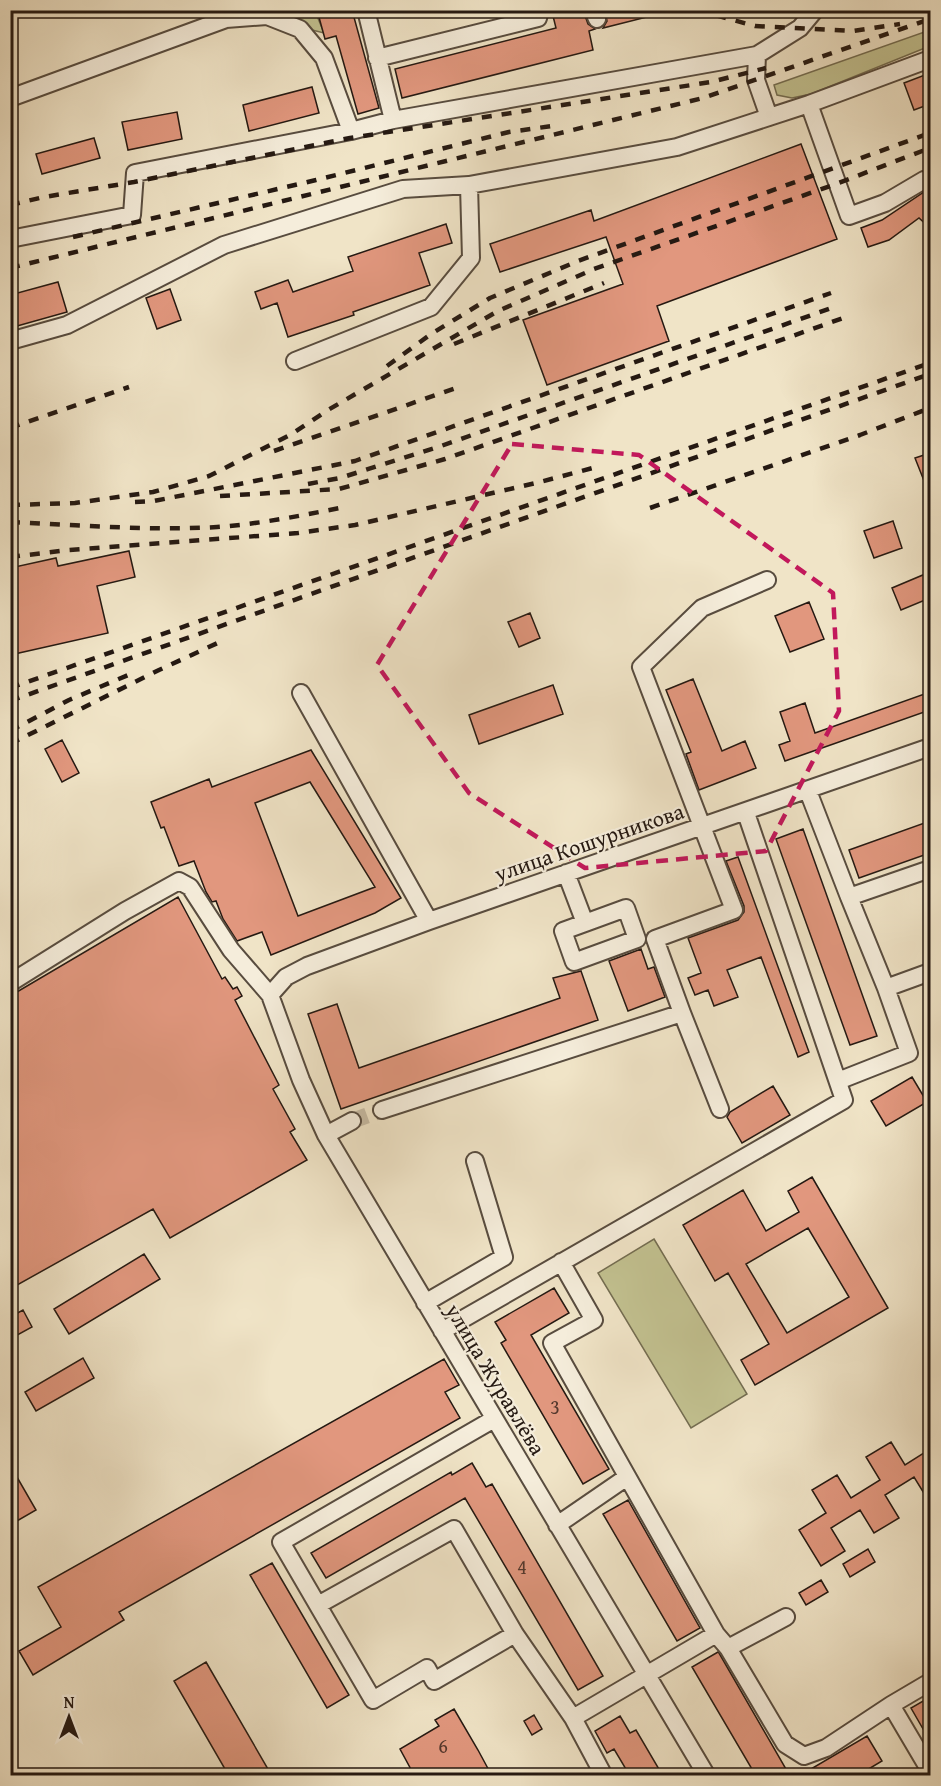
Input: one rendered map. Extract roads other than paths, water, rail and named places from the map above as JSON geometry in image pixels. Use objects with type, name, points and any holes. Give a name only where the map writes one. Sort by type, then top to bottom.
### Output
[{"type":"street","points":[[366,10],[393,120]]},
{"type":"street","points":[[377,58],[538,18],[540,10]]},
{"type":"street","points":[[10,238],[132,215],[135,173],[351,131],[393,120],[757,55],[800,28],[815,10]]},
{"type":"street","points":[[10,98],[226,19],[267,16],[300,29],[324,58],[351,131]]},
{"type":"street","points":[[757,55],[756,80],[769,117]]},
{"type":"street","points":[[10,341],[67,325],[224,245],[403,189],[469,185],[677,147],[809,104],[930,59]]},
{"type":"street","points":[[809,104],[849,216],[885,204],[924,180]]},
{"type":"street","points":[[295,361],[431,307],[471,258],[469,185]]},
{"type":"street","points":[[720,1109],[655,939],[734,909],[641,667],[702,608],[767,580]]},
{"type":"street","points":[[301,693],[429,921]]},
{"type":"street","name":"улица Кошурникова","points":[[270,995],[286,977],[307,966],[429,921],[746,813],[930,747]]},
{"type":"street","points":[[808,790],[886,988],[909,1053],[838,1081]]},
{"type":"street","points":[[441,1331],[844,1100],[746,813]]},
{"type":"street","points":[[849,897],[930,869]]},
{"type":"street","points":[[566,873],[585,923]]},
{"type":"street","points":[[10,983],[125,911],[179,881],[190,887],[231,950],[270,995]]},
{"type":"street","points":[[886,988],[930,972]]},
{"type":"street","name":"улица Журавлёва","points":[[270,995],[301,1080],[326,1135],[707,1776]]},
{"type":"street","points":[[382,1110],[682,1013]]},
{"type":"street","points":[[326,1135],[352,1121]]},
{"type":"street","points":[[425,1303],[504,1257],[475,1161]]},
{"type":"street","points":[[561,1262],[594,1320],[552,1343],[716,1634],[728,1648],[785,1744],[804,1756],[826,1749],[930,1682]]},
{"type":"street","points":[[494,1419],[281,1542],[373,1700],[427,1668],[434,1681],[515,1634]]},
{"type":"street","points":[[557,1525],[627,1477]]},
{"type":"street","points":[[318,1605],[454,1529],[515,1634],[573,1718],[600,1774]]},
{"type":"street","points":[[728,1648],[786,1617]]},
{"type":"street","points":[[573,1718],[716,1634]]},
{"type":"street","points":[[891,1705],[930,1771]]},
{"type":"tunnel","points":[[352,1121],[382,1110]]},
{"type":"railway","points":[[697,10],[755,26],[853,31],[900,24]]},
{"type":"railway","points":[[10,268],[703,98],[930,19]]},
{"type":"railway","points":[[10,205],[350,138],[711,82],[766,68]]},
{"type":"railway","points":[[73,237],[509,132],[559,125]]},
{"type":"railway","points":[[387,366],[431,334],[490,298],[578,261],[930,133]]},
{"type":"railway","points":[[10,505],[75,503],[153,492],[209,476],[290,435],[328,410],[498,311],[594,269],[836,184],[930,148]]},
{"type":"railway","points":[[454,344],[604,283]]},
{"type":"railway","points":[[135,502],[154,501],[355,461],[831,293]]},
{"type":"railway","points":[[308,484],[340,478],[441,446],[837,306]]},
{"type":"railway","points":[[220,496],[339,489],[445,459],[846,317]]},
{"type":"railway","points":[[10,688],[930,363]]},
{"type":"railway","points":[[10,701],[930,374]]},
{"type":"railway","points":[[274,451],[462,386]]},
{"type":"railway","points":[[10,428],[129,387]]},
{"type":"railway","points":[[650,508],[860,435],[930,408]]},
{"type":"railway","points":[[10,557],[69,550],[298,533],[355,525],[600,466]]},
{"type":"railway","points":[[10,522],[140,528],[217,527],[264,522],[340,508]]},
{"type":"railway","points":[[10,744],[222,641]]},
{"type":"railway","points":[[10,731],[69,700],[133,673]]}]
